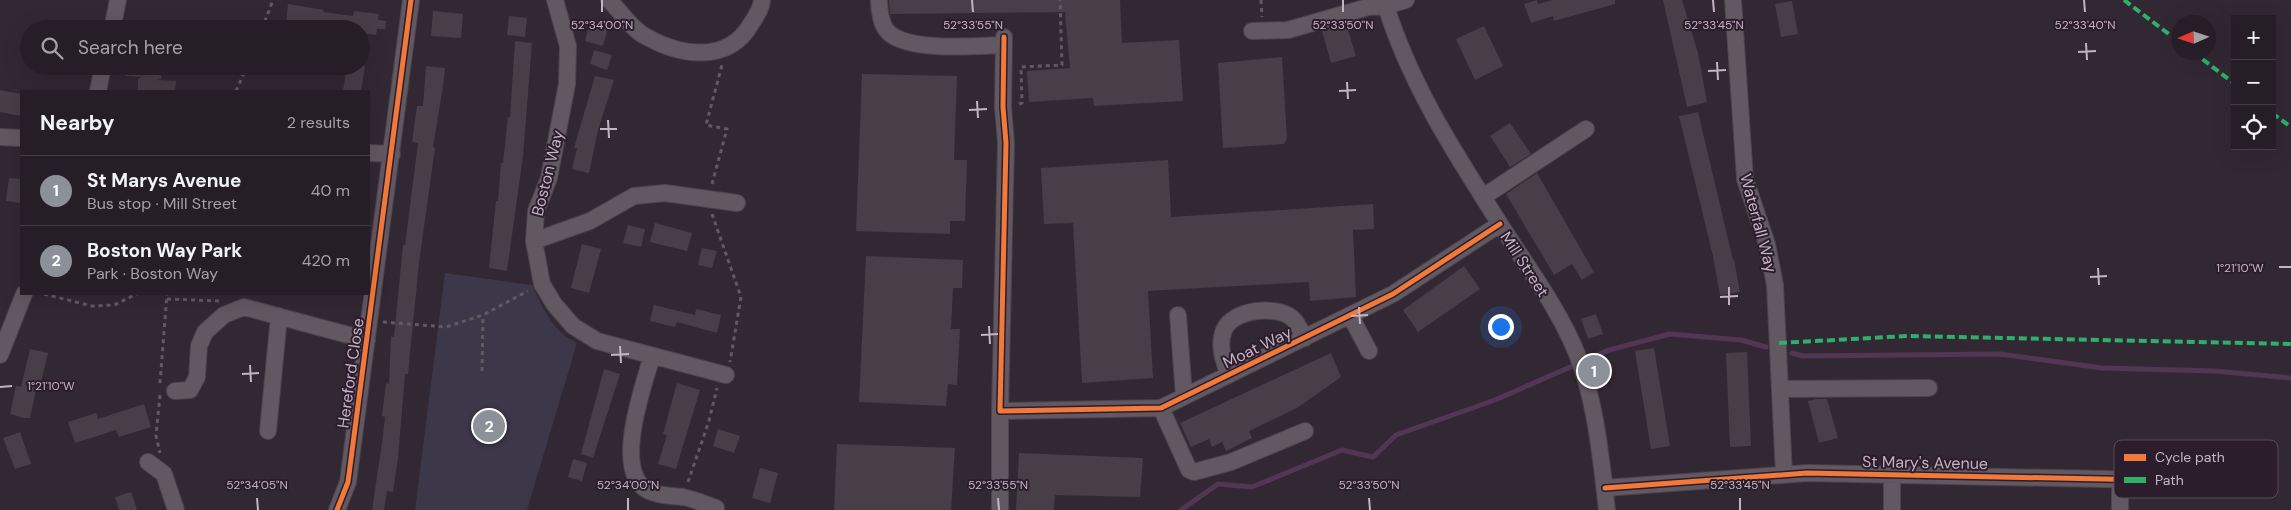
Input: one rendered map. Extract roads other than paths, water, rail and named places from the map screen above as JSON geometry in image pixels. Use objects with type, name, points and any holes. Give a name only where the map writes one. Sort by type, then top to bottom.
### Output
[{"type":"street","points":[[114,20],[118,0]]},
{"type":"street","name":"Hereford Close","points":[[337,510],[348,482],[411,0]]},
{"type":"street","name":"Boston Way","points":[[555,0],[568,46],[567,84],[549,178],[536,211],[534,241],[542,284],[554,304],[573,326],[597,341],[723,373]]},
{"type":"street","points":[[609,0],[643,36],[680,50],[711,53],[727,48],[744,37],[761,8],[762,0]]},
{"type":"street","points":[[879,0],[878,11],[887,32],[899,39],[945,47],[1004,41],[1003,108],[1006,143],[1000,411],[1000,510]]},
{"type":"street","points":[[1252,31],[1288,30],[1368,7],[1406,0]]},
{"type":"street","name":"Waterfall Way","points":[[1733,0],[1745,179],[1767,244],[1775,285],[1784,475]]},
{"type":"street","name":"Mill Street","points":[[1385,3],[1429,112],[1561,321],[1577,355],[1589,392],[1607,510]]},
{"type":"street","points":[[98,90],[101,75]]},
{"type":"street","points":[[1483,197],[1586,129]]},
{"type":"street","points":[[0,137],[20,138]]},
{"type":"street","points":[[370,153],[392,154]]},
{"type":"street","points":[[534,241],[590,221],[634,196],[665,193],[737,203]]},
{"type":"street","name":"Moat Way","points":[[1000,411],[1161,408],[1393,294],[1500,224]]},
{"type":"street","points":[[0,355],[5,326],[23,295]]},
{"type":"street","name":"Hereford Close","points":[[175,391],[190,390],[197,377],[199,346],[205,332],[224,315],[244,307],[367,340]]},
{"type":"street","points":[[1229,375],[1223,360],[1221,343],[1224,328],[1238,317],[1256,310],[1280,311],[1293,319],[1305,338]]},
{"type":"street","points":[[1178,315],[1184,396]]},
{"type":"street","points":[[1350,315],[1369,351]]},
{"type":"street","points":[[268,431],[279,316]]},
{"type":"street","points":[[652,356],[633,428],[630,452],[635,476],[647,490],[672,498],[682,497],[716,508]]},
{"type":"street","points":[[1781,389],[1929,388]]},
{"type":"street","points":[[1161,408],[1189,470],[1194,472],[1231,462],[1305,431]]},
{"type":"street","points":[[148,462],[164,474],[176,510]]},
{"type":"street","points":[[1892,474],[1892,510]]},
{"type":"street","name":"St Mary's Avenue","points":[[1604,488],[1784,475],[1892,474],[2114,479]]},
{"type":"waterway","points":[[1181,510],[1218,484],[1252,487],[1342,450],[1373,457],[1396,435],[1495,400],[1609,350],[1670,334],[1741,340],[1766,347]]},
{"type":"waterway","points":[[1792,353],[1803,356],[2000,354],[2102,368],[2215,371],[2291,378]]},
{"type":"place","name":"St Marys Avenue","points":[[1594,371]]},
{"type":"place","name":"Boston Way Park","points":[[489,426]]}]
